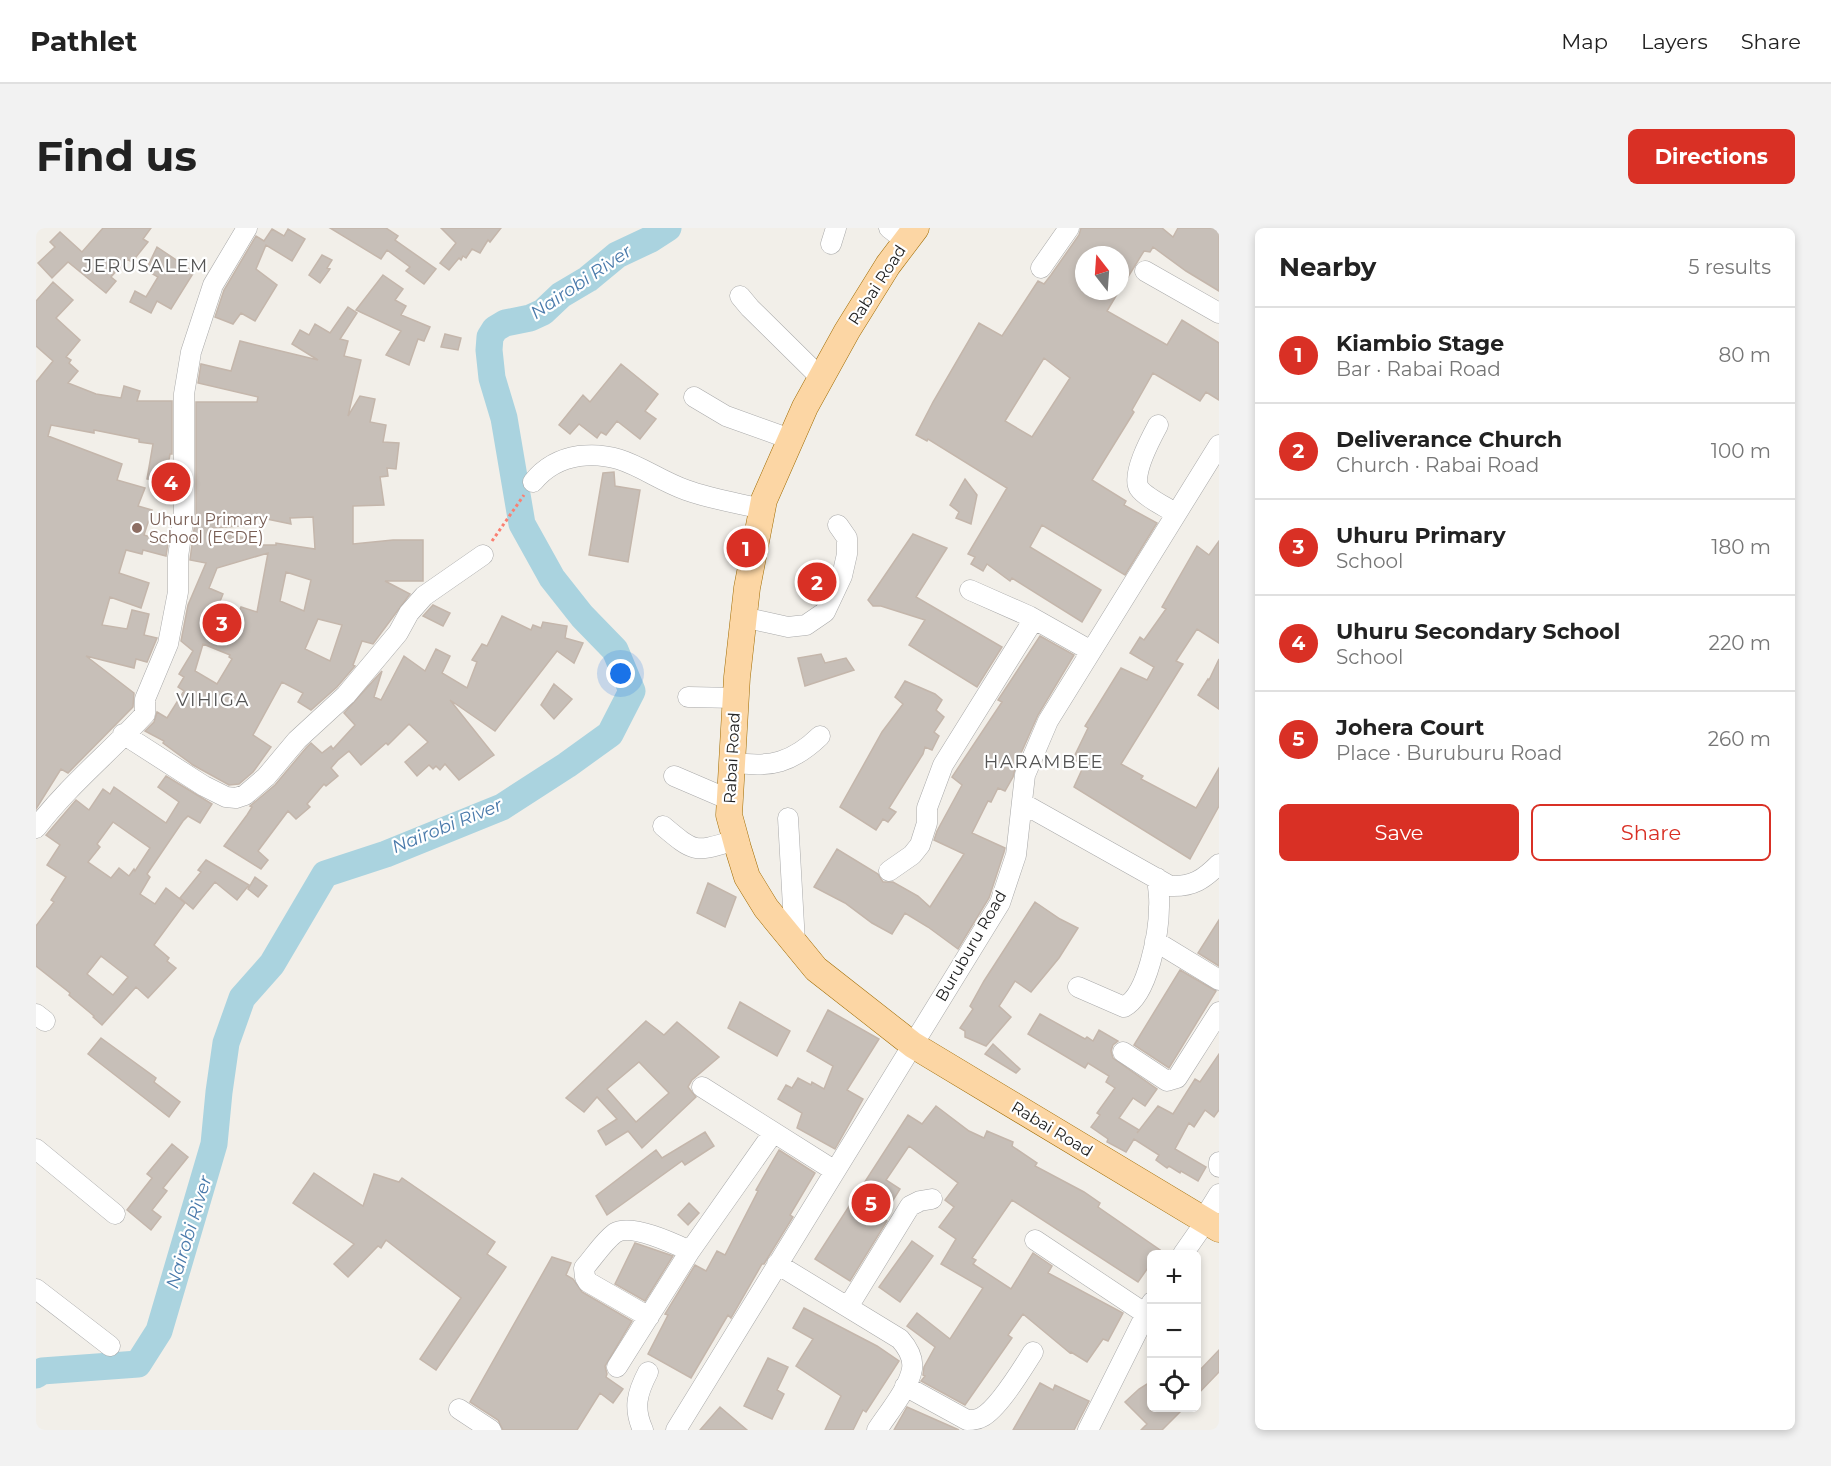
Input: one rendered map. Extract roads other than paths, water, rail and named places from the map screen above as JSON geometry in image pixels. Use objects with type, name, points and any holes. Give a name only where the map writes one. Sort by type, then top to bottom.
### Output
[{"type":"main road","name":"Rabai Road","points":[[904,232],[888,265],[853,321],[790,438],[762,509],[753,549],[743,617],[729,815],[747,877],[766,908],[816,969],[913,1045],[1207,1225]]},
{"type":"street","points":[[36,828],[83,774],[110,751],[123,734],[145,714],[145,699],[168,644],[178,592],[178,557],[184,514],[184,394],[190,352],[213,285],[247,228]]},
{"type":"street","points":[[1041,268],[1069,228]]},
{"type":"street","points":[[1144,271],[1219,313]]},
{"type":"street","points":[[740,296],[821,378]]},
{"type":"street","points":[[694,397],[726,416],[790,438]]},
{"type":"street","points":[[1158,425],[1142,460],[1137,482],[1143,492],[1175,513]]},
{"type":"street","name":"Buruburu Road","points":[[675,1430],[1000,903],[1016,855],[1024,775],[1029,760],[1048,721],[1219,445]]},
{"type":"street","points":[[532,482],[543,469],[555,462],[571,457],[607,455],[626,461],[659,479],[687,490],[762,509]]},
{"type":"street","points":[[743,617],[788,627],[806,625],[825,612],[842,576],[847,554],[846,538],[838,525]]},
{"type":"street","points":[[123,734],[204,786],[226,797],[236,798],[245,795],[266,777],[297,740],[346,695],[398,633],[408,613],[424,596],[483,555]]},
{"type":"street","points":[[969,590],[1034,619],[1092,651]]},
{"type":"street","points":[[889,871],[912,855],[920,844],[927,823],[927,808],[943,765],[1034,619]]},
{"type":"street","points":[[688,697],[736,698]]},
{"type":"street","points":[[733,762],[751,765],[789,759],[807,748],[820,736]]},
{"type":"street","points":[[674,776],[730,800]]},
{"type":"street","points":[[1022,802],[1170,886],[1192,885],[1205,878],[1219,864]]},
{"type":"street","points":[[788,818],[795,943]]},
{"type":"street","points":[[663,826],[685,845],[699,850],[736,840]]},
{"type":"street","points":[[1078,987],[1124,1007],[1132,1003],[1149,971],[1155,941],[1160,907],[1157,878]]},
{"type":"street","points":[[1155,941],[1219,980]]},
{"type":"street","points":[[1123,1052],[1167,1081],[1172,1081],[1177,1078],[1219,1012]]},
{"type":"street","points":[[928,1068],[1207,1225]]},
{"type":"street","points":[[702,1087],[835,1171]]},
{"type":"street","points":[[617,1367],[690,1251],[773,1133]]},
{"type":"street","points":[[36,1149],[115,1214]]},
{"type":"street","points":[[1219,1162],[1219,1167]]},
{"type":"street","points":[[1186,1250],[1207,1225],[1219,1194]]},
{"type":"street","points":[[848,1307],[910,1206],[932,1198]]},
{"type":"street","points":[[649,1317],[588,1282],[584,1268],[616,1233],[624,1230],[651,1235],[690,1251]]},
{"type":"street","points":[[1035,1240],[1147,1307]]},
{"type":"street","points":[[777,1264],[900,1339],[908,1349],[912,1368],[905,1386],[877,1430]]},
{"type":"street","points":[[36,1289],[110,1346]]},
{"type":"street","points":[[1088,1430],[1147,1312]]},
{"type":"street","points":[[905,1386],[967,1420],[975,1420],[983,1417],[1010,1387],[1033,1352]]},
{"type":"street","points":[[643,1430],[636,1410],[642,1383],[648,1372]]},
{"type":"street","points":[[459,1409],[491,1430]]},
{"type":"waterway","name":"Nairobi River","points":[[36,1375],[42,1371],[138,1364],[159,1331],[214,1144],[226,1043],[242,998],[272,964],[325,874],[386,854],[502,807],[610,734],[632,691],[615,650],[582,616],[552,578],[522,524],[504,418],[492,378],[490,337],[495,329],[505,323],[530,318],[543,312],[561,295],[588,279],[617,255],[668,228]]},
{"type":"place","name":"Uhuru Secondary School","points":[[171,482]]},
{"type":"place","name":"Uhuru Primary School (ECDE)","points":[[137,528]]},
{"type":"place","name":"Kiambio Stage","points":[[746,548]]},
{"type":"place","name":"Deliverance Church","points":[[817,582]]},
{"type":"place","name":"Uhuru Primary","points":[[222,623]]},
{"type":"place","name":"Johera Court","points":[[871,1203]]},
{"type":"district","name":"JERUSALEM","points":[[146,266]]},
{"type":"district","name":"VIHIGA","points":[[213,700]]},
{"type":"district","name":"HARAMBEE","points":[[1044,762]]}]
